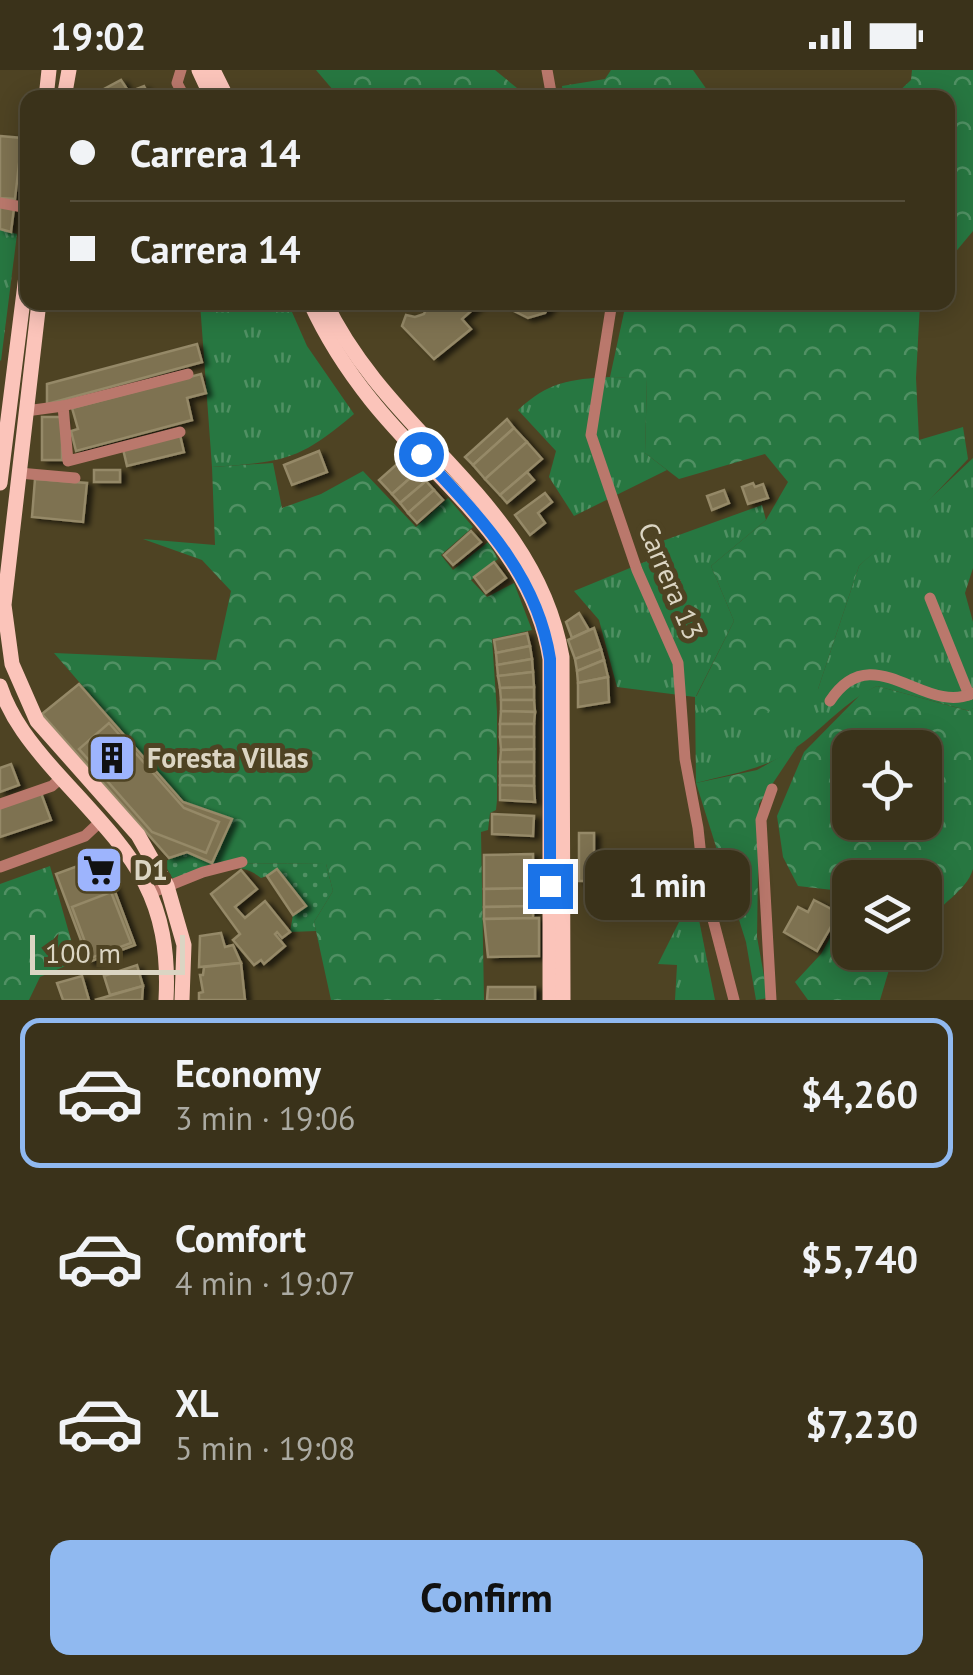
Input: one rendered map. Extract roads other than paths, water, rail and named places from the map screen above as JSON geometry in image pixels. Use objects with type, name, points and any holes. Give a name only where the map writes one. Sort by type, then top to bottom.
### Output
[{"type":"main road","points":[[0,483],[22,310]]},
{"type":"main road","points":[[39,310],[3,635],[19,686],[36,720],[138,835],[168,886],[184,945],[182,1000]]},
{"type":"main road","points":[[314,310],[334,347],[371,400],[495,534],[526,582],[545,631],[550,659],[550,1000]]},
{"type":"main road","points":[[329,310],[383,392],[505,526],[536,575],[557,628],[562,657],[563,1000]]},
{"type":"main road","points":[[0,686],[22,730],[124,846],[151,893],[166,947],[166,1000]]},
{"type":"street","name":"Carrera 13","points":[[611,310],[591,435],[638,570],[678,662],[685,759],[704,884],[734,1000]]},
{"type":"street","points":[[26,411],[63,406],[188,374]]},
{"type":"street","points":[[63,406],[68,461],[180,432]]},
{"type":"street","points":[[18,473],[75,478]]},
{"type":"street","points":[[833,698],[860,676],[878,674],[947,697],[971,694],[930,598]]},
{"type":"street","points":[[0,804],[52,786],[61,778]]},
{"type":"street","points":[[771,1000],[761,820],[772,789]]},
{"type":"street","points":[[0,867],[84,836],[101,821]]},
{"type":"street","points":[[151,893],[203,872],[242,862]]},
{"type":"place","name":"Foresta Villas","points":[[112,758]]},
{"type":"place","name":"D1","points":[[99,870]]}]
